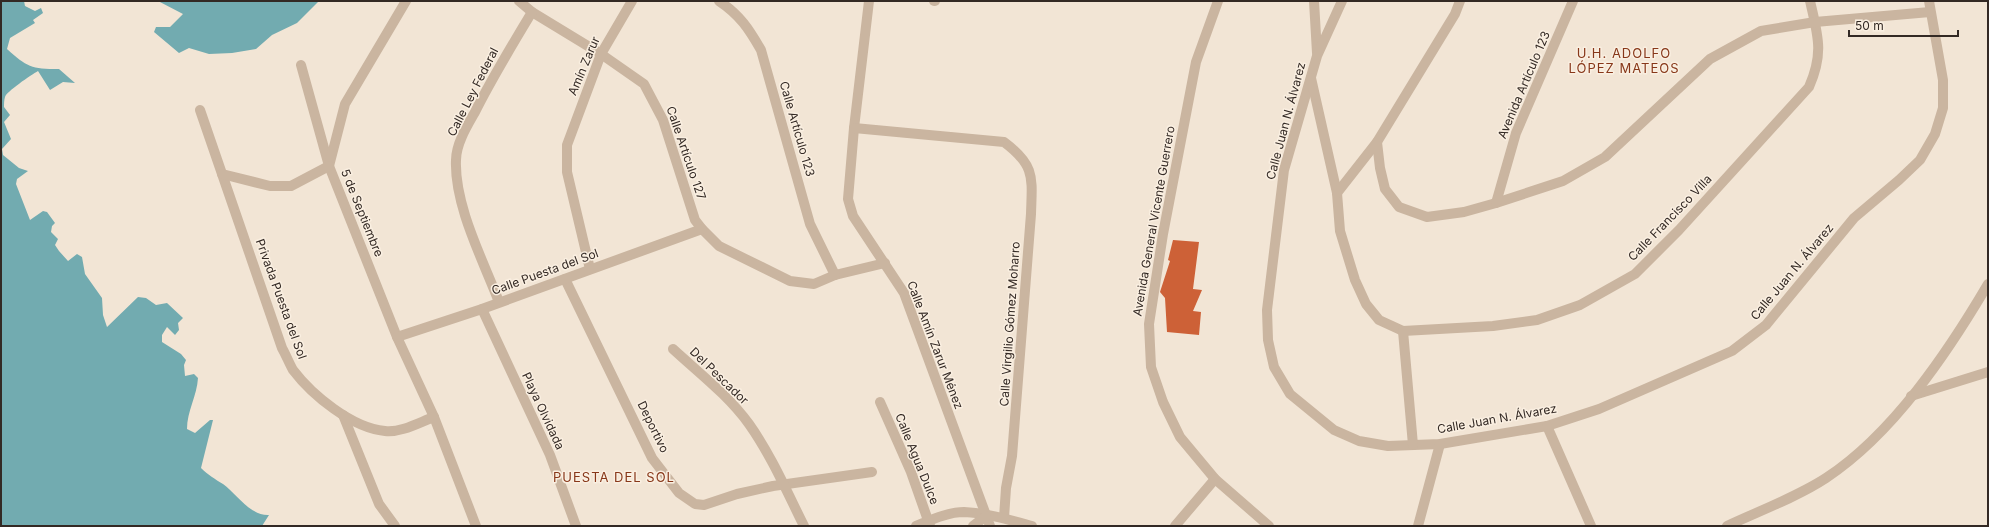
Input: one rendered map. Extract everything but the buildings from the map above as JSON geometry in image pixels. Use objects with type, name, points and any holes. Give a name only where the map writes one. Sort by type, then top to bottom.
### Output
[{"type":"street","name":"5 de Septiembre","points":[[406,1],[345,104],[329,166],[397,337],[434,416],[475,525]]},
{"type":"street","name":"Calle Artículo 127","points":[[519,1],[532,12],[601,54],[644,84],[663,120],[695,220],[719,246],[790,281],[814,284],[835,275]]},
{"type":"street","name":"Amín Zarur","points":[[590,269],[567,172],[567,146],[601,54],[632,1]]},
{"type":"street","name":"Calle Artículo 123","points":[[719,1],[731,9],[747,25],[761,50],[810,224],[835,275]]},
{"type":"street","name":"Calle Amín Zarur Ménez","points":[[869,1],[854,128],[848,199],[853,216],[904,293],[990,526]]},
{"type":"street","name":"Avenida General Vicente Guerrero","points":[[1218,1],[1196,62],[1163,234],[1150,324],[1151,367],[1163,402],[1180,437],[1215,479],[1269,526]]},
{"type":"street","points":[[1314,1],[1317,56]]},
{"type":"street","name":"Calle Juan N. Álvarez","points":[[1342,1],[1317,56],[1310,76],[1284,170],[1267,310],[1268,340],[1274,367],[1290,394],[1334,430],[1359,441],[1388,446],[1440,444],[1547,426],[1599,409],[1732,351],[1766,325],[1854,218],[1920,160],[1935,134],[1943,108],[1943,80],[1929,1]]},
{"type":"street","points":[[1337,193],[1377,142],[1455,14],[1460,1]]},
{"type":"street","name":"Avenida Artículo 123","points":[[1496,203],[1516,133],[1574,1]]},
{"type":"street","name":"Calle Francisco Villa","points":[[1310,76],[1337,193],[1340,231],[1355,280],[1366,304],[1379,320],[1403,331],[1493,326],[1537,320],[1580,305],[1635,274],[1679,230],[1809,87],[1817,68],[1819,50],[1810,1]]},
{"type":"street","name":"Calle Ley Federal","points":[[499,302],[461,204],[457,179],[456,159],[464,133],[497,69],[532,12]]},
{"type":"street","points":[[1377,142],[1380,168],[1385,189],[1399,207],[1426,217],[1464,212],[1563,181],[1605,158],[1710,60],[1761,31],[1815,22],[1930,12]]},
{"type":"street","points":[[222,174],[270,186],[291,186],[329,166],[301,65]]},
{"type":"street","name":"Privada Puesta del Sol","points":[[200,110],[282,348],[292,368],[309,388],[344,415]]},
{"type":"street","name":"Calle Virgilio Gómez Moharro","points":[[854,128],[1004,142],[1016,151],[1028,166],[1032,179],[1031,214],[1012,456],[1006,488],[1004,518]]},
{"type":"street","name":"Calle Puesta del Sol","points":[[397,337],[482,309],[702,229]]},
{"type":"street","points":[[835,275],[885,263]]},
{"type":"street","name":"Deportivo","points":[[565,279],[652,458],[679,493],[695,504],[704,505],[737,494],[778,485],[872,472]]},
{"type":"street","points":[[1727,526],[1825,478],[1865,449],[1911,396],[1960,332],[1988,284]]},
{"type":"street","name":"Playa Olvidada","points":[[482,309],[550,455],[576,526]]},
{"type":"street","points":[[1403,331],[1413,445]]},
{"type":"street","name":"Del Pescador","points":[[673,349],[727,398],[749,424],[778,485]]},
{"type":"street","points":[[1911,396],[1988,372]]},
{"type":"street","name":"Calle Agua Dulce","points":[[880,402],[911,472],[929,524]]},
{"type":"street","points":[[344,415],[364,427],[386,432],[403,429],[434,416]]},
{"type":"street","points":[[344,415],[378,504],[394,526]]},
{"type":"street","points":[[1547,426],[1591,526]]},
{"type":"street","points":[[1418,526],[1440,444]]},
{"type":"street","points":[[1174,526],[1215,479]]},
{"type":"street","points":[[778,485],[804,526]]},
{"type":"street","points":[[916,526],[929,524],[947,515],[964,512],[1004,518],[1032,526]]},
{"type":"street","points":[[973,526],[986,516]]},
{"type":"water","points":[[1,1],[24,1],[25,6],[35,11],[41,8],[43,13],[33,20],[35,23],[10,38],[7,49],[30,66],[59,69],[75,83],[63,82],[50,90],[38,71],[14,88],[5,97],[4,107],[10,115],[4,122],[11,139],[2,149],[3,155],[19,168],[28,171],[17,179],[16,184],[30,220],[43,211],[47,212],[55,223],[52,226],[51,232],[58,239],[55,245],[59,251],[68,261],[77,254],[82,257],[85,274],[102,298],[103,315],[107,327],[138,297],[146,298],[156,305],[167,303],[183,318],[178,323],[179,330],[175,335],[167,327],[162,335],[162,342],[181,354],[186,360],[184,365],[185,376],[194,374],[198,378],[196,391],[187,422],[187,429],[195,433],[210,420],[213,420],[201,468],[228,488],[244,504],[256,512],[269,515],[262,526],[1,526]]},
{"type":"water","points":[[158,1],[319,1],[297,23],[272,35],[256,49],[232,53],[209,54],[189,48],[179,53],[154,32],[156,27],[170,27],[183,14]]},
{"type":"district","name":"U.H. ADOLFO LÓPEZ MATEOS","points":[[1624,60]]},
{"type":"district","name":"PUESTA DEL SOL","points":[[614,477]]}]
